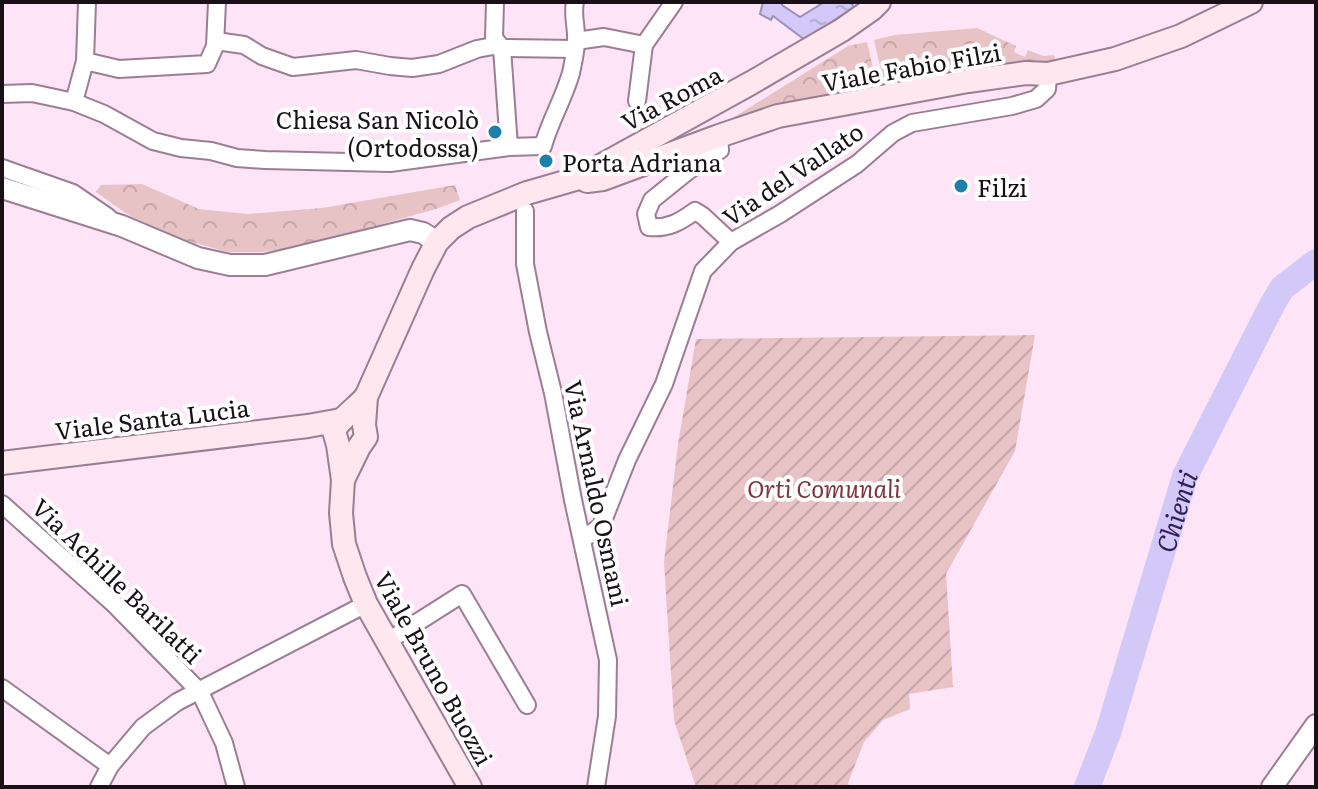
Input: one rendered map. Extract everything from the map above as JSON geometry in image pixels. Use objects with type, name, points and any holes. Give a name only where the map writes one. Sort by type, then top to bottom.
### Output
[{"type":"main road","name":"Via Roma","points":[[437,242],[468,217],[527,193],[579,178],[842,30],[879,2]]},
{"type":"main road","name":"Viale Fabio Filzi","points":[[579,178],[586,181],[603,179],[778,116],[968,81],[1026,73],[1048,74],[1115,59],[1168,41],[1251,2]]},
{"type":"main road","name":"Viale Bruno Buozzi","points":[[437,242],[347,432],[341,513],[344,544],[366,604],[470,787]]},
{"type":"main road","name":"Viale Santa Lucia","points":[[2,463],[308,426],[347,432]]},
{"type":"street","points":[[74,102],[85,61],[87,2]]},
{"type":"street","points":[[85,61],[119,69],[207,64],[216,41],[217,2]]},
{"type":"street","points":[[495,2],[494,38],[502,48],[509,147]]},
{"type":"street","points":[[637,101],[644,45],[674,2]]},
{"type":"street","points":[[2,94],[32,93],[74,102],[104,114],[153,141],[237,158],[390,163],[509,147],[543,146],[571,72],[576,45],[571,4]]},
{"type":"street","points":[[216,41],[244,45],[262,56],[293,67],[356,60],[412,68],[439,64],[493,46],[576,45],[604,37],[644,45]]},
{"type":"street","name":"Via del Vallato","points":[[582,540],[601,526],[627,460],[664,384],[703,271],[731,242],[857,164],[893,133],[912,123],[1036,99],[1047,89],[1048,74]]},
{"type":"street","points":[[719,136],[720,150],[652,200],[646,214],[649,227],[662,228],[679,222],[695,211],[731,242]]},
{"type":"street","points":[[2,168],[73,193],[122,226]]},
{"type":"street","points":[[2,188],[122,226],[198,258],[230,265],[265,265],[410,230],[423,233],[437,242]]},
{"type":"street","name":"Via Arnaldo Osmani","points":[[525,211],[525,264],[608,660],[607,716],[596,787]]},
{"type":"street","name":"Via Achille Barilatti","points":[[2,504],[114,604],[200,692],[224,743],[236,787]]},
{"type":"street","points":[[388,641],[462,594],[527,705]]},
{"type":"street","points":[[99,787],[110,766],[143,727],[177,702],[366,604]]},
{"type":"street","points":[[2,688],[110,766]]},
{"type":"street","points":[[1272,787],[1316,725]]},
{"type":"green space","points":[[977,28],[1016,46],[1014,52],[1025,57],[1028,50],[1043,56],[1054,55],[1056,63],[957,70],[775,109],[720,126],[848,46],[867,42],[877,85],[884,83],[874,40],[895,35]]},
{"type":"green space","points":[[142,184],[199,209],[247,214],[322,208],[455,185],[460,200],[308,245],[262,252],[228,252],[177,238],[130,216],[96,192],[101,185]]},
{"type":"green space","name":"Orti Comunali","points":[[1035,335],[1015,451],[946,574],[953,687],[909,694],[910,709],[883,720],[864,742],[848,783],[850,787],[696,787],[674,720],[664,562],[678,444],[696,339]]},
{"type":"water","points":[[763,2],[782,2],[800,17],[821,4],[819,2],[850,2],[854,7],[805,40],[773,16],[771,20],[760,14]]},
{"type":"waterway","name":"Chienti","points":[[1087,787],[1108,733],[1185,476],[1282,288],[1316,262]]},
{"type":"place","name":"Chiesa San Nicolò (Ortodossa)","points":[[495,132]]},
{"type":"place","name":"Porta Adriana","points":[[546,161]]},
{"type":"place","name":"Filzi","points":[[961,186]]}]
